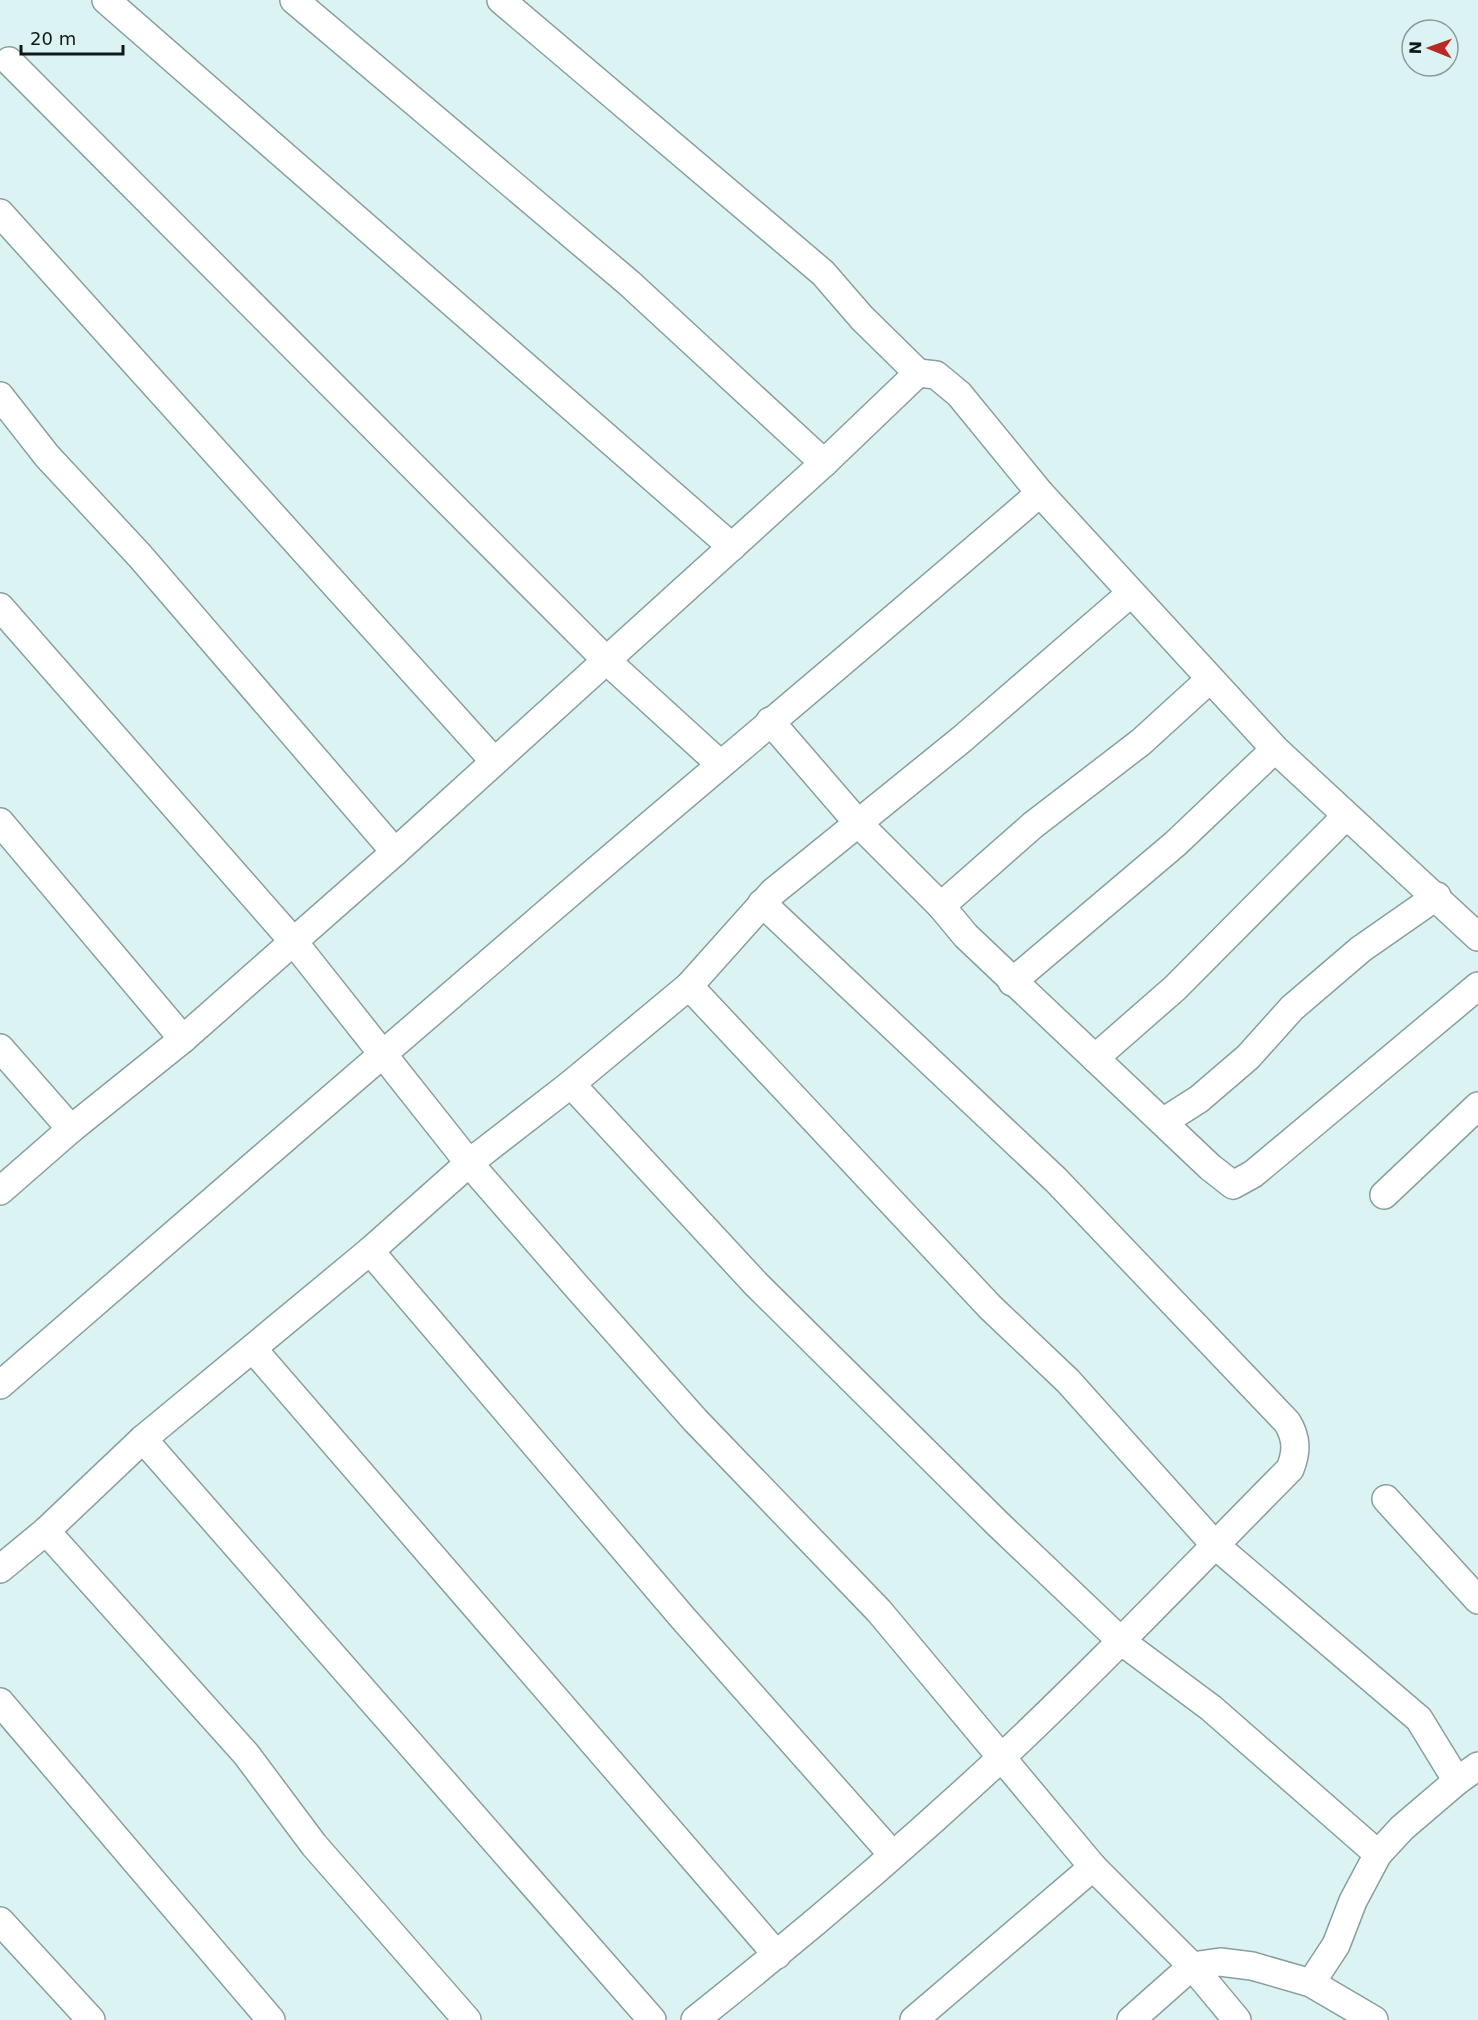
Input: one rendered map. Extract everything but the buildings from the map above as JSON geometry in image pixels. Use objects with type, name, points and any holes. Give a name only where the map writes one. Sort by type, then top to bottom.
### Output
[{"type":"street","points":[[106,0],[732,547]]},
{"type":"street","points":[[294,0],[629,283],[824,463]]},
{"type":"street","points":[[501,0],[823,273],[862,318],[918,373],[936,375],[959,394],[1040,493],[1209,680],[1275,749],[1346,816],[1437,896],[1478,937]]},
{"type":"street","points":[[9,61],[607,661],[720,765]]},
{"type":"street","points":[[0,213],[494,761]]},
{"type":"street","points":[[0,1191],[71,1129],[183,1039],[395,852],[824,463],[918,373]]},
{"type":"street","points":[[0,396],[47,456],[140,556],[395,852]]},
{"type":"street","points":[[0,1385],[383,1052],[1040,493]]},
{"type":"street","points":[[0,1569],[46,1531],[143,1439],[370,1251],[469,1163],[571,1084],[688,986],[762,903],[962,738],[1131,593]]},
{"type":"street","points":[[0,607],[293,941],[469,1163],[695,1420],[879,1611],[1093,1867],[1192,1966],[1238,2020]]},
{"type":"street","points":[[941,906],[1033,825],[1141,742],[1209,680]]},
{"type":"street","points":[[770,721],[858,823],[941,906],[966,936],[1012,982],[1227,1182],[1239,1184],[1478,986]]},
{"type":"street","points":[[1012,982],[1175,844],[1275,749]]},
{"type":"street","points":[[1095,1058],[1175,988],[1346,816]]},
{"type":"street","points":[[0,822],[183,1039]]},
{"type":"street","points":[[1163,1122],[1207,1092],[1248,1057],[1292,1008],[1344,963],[1437,896]]},
{"type":"street","points":[[695,2020],[777,1955],[1000,1758],[1121,1641],[1290,1469],[1295,1441],[1287,1422],[1056,1180],[762,903]]},
{"type":"street","points":[[688,986],[990,1306],[1068,1381],[1215,1545],[1419,1719],[1467,1774],[1402,1828],[1378,1854],[1353,1901],[1336,1945],[1311,1983]]},
{"type":"street","points":[[0,1048],[71,1129]]},
{"type":"street","points":[[571,1084],[784,1313],[1121,1641],[1211,1708],[1378,1854]]},
{"type":"street","points":[[1384,1195],[1478,1106]]},
{"type":"street","points":[[370,1251],[682,1617],[892,1854]]},
{"type":"street","points":[[253,1349],[777,1955]]},
{"type":"street","points":[[143,1439],[652,2020]]},
{"type":"street","points":[[1386,1499],[1478,1600]]},
{"type":"street","points":[[46,1531],[246,1754],[314,1845],[467,2020]]},
{"type":"street","points":[[0,1702],[271,2020]]},
{"type":"street","points":[[914,2020],[1093,1867]]},
{"type":"street","points":[[0,1922],[91,2020]]},
{"type":"street","points":[[1131,2020],[1192,1966],[1220,1962],[1252,1966],[1311,1983],[1374,2020]]}]
